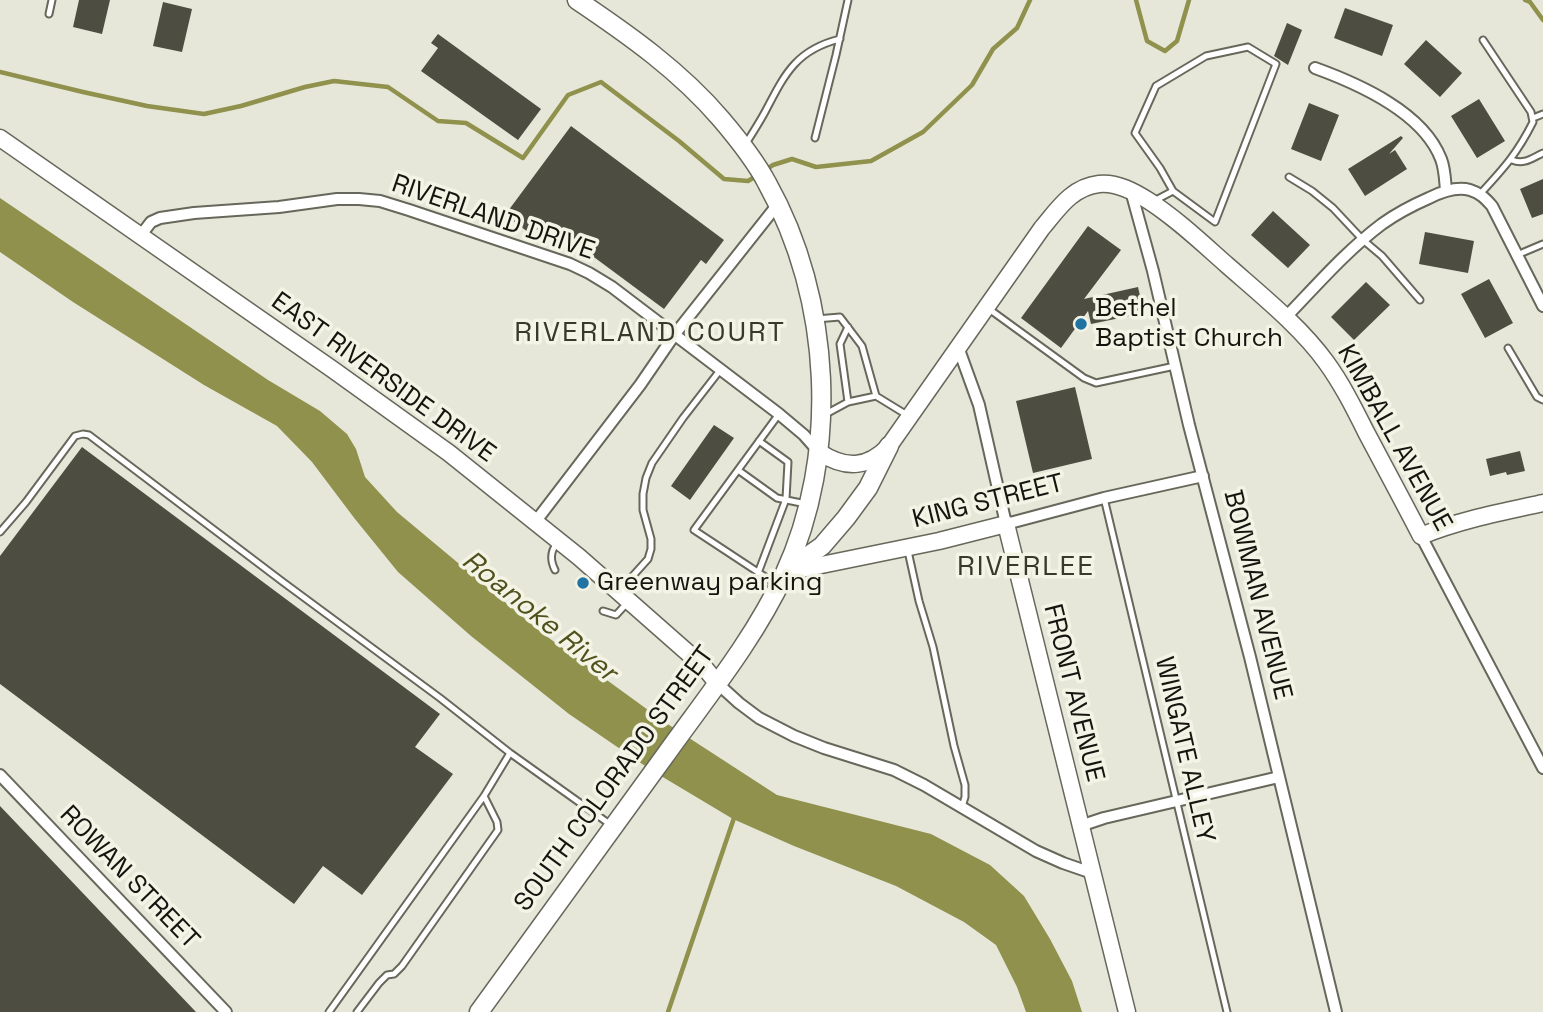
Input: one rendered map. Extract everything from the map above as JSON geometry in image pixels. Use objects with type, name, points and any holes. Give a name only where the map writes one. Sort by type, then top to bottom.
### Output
[{"type":"main road","points":[[577,0],[666,65],[706,103],[744,148],[768,184],[798,254],[814,320],[820,367],[822,417],[819,452]]},
{"type":"main road","points":[[781,579],[822,546],[846,518],[869,488],[889,446]]},
{"type":"main road","name":"SOUTH COLORADO STREET","points":[[479,1012],[750,636],[781,579],[797,541],[809,504],[819,452]]},
{"type":"street","points":[[1315,68],[1373,92],[1392,104],[1427,134],[1441,159],[1446,191]]},
{"type":"street","name":"EAST RIVERSIDE DRIVE","points":[[0,138],[449,453],[536,521],[704,667],[717,683]]},
{"type":"street","points":[[819,452],[841,463],[853,464],[862,464],[881,455],[1042,228],[1064,202],[1086,187],[1104,184],[1131,191]]},
{"type":"street","points":[[1285,318],[1363,240],[1384,223],[1408,208],[1446,191],[1462,188],[1480,194],[1492,206],[1543,306]]},
{"type":"street","name":"KIMBALL AVENUE","points":[[1131,191],[1170,216],[1311,342],[1326,362],[1344,390],[1543,768]]},
{"type":"street","name":"BOWMAN AVENUE","points":[[1131,191],[1250,657],[1336,1012]]},
{"type":"street","name":"RIVERLAND DRIVE","points":[[141,235],[151,222],[160,218],[337,199],[380,201],[409,210],[570,264],[612,286],[779,414],[819,452]]},
{"type":"street","points":[[536,521],[676,334],[778,204]]},
{"type":"street","name":"FRONT AVENUE","points":[[958,347],[979,405],[1127,1012]]},
{"type":"street","name":"KING STREET","points":[[781,579],[1104,498],[1203,476]]},
{"type":"street","points":[[1421,536],[1470,519],[1543,503]]},
{"type":"street","points":[[717,683],[738,704],[794,736],[894,770],[1036,851],[1092,873]]},
{"type":"street","name":"ROWAN STREET","points":[[0,775],[226,1012]]},
{"type":"street","points":[[1080,826],[1279,777]]},
{"type":"lane","points":[[49,14],[52,0]]},
{"type":"lane","points":[[815,138],[848,0]]},
{"type":"lane","points":[[744,148],[791,66],[818,47],[840,39]]},
{"type":"lane","points":[[1480,194],[1522,144],[1533,118],[1483,40]]},
{"type":"lane","points":[[1248,47],[1276,64],[1215,222],[1173,191],[1135,133],[1156,86],[1206,56],[1248,47]]},
{"type":"lane","points":[[1533,118],[1543,114]]},
{"type":"lane","points":[[1511,159],[1523,162],[1543,153]]},
{"type":"lane","points":[[1289,177],[1333,208],[1382,256],[1420,300]]},
{"type":"lane","points":[[1152,202],[1173,191]]},
{"type":"lane","points":[[1517,255],[1543,244]]},
{"type":"lane","points":[[986,307],[1096,383],[1175,365]]},
{"type":"lane","points":[[814,320],[840,317],[862,346],[876,396],[909,417]]},
{"type":"lane","points":[[848,327],[840,344],[848,402]]},
{"type":"lane","points":[[1508,348],[1537,397],[1543,400]]},
{"type":"lane","points":[[603,611],[616,615],[623,597],[648,559],[651,539],[643,510],[643,494],[652,463],[721,369]]},
{"type":"lane","points":[[822,417],[848,402],[876,396]]},
{"type":"lane","points":[[779,414],[694,530],[758,573],[781,579]]},
{"type":"lane","points":[[0,532],[75,436],[89,435],[510,753],[614,826]]},
{"type":"lane","points":[[758,573],[786,499],[788,462],[759,441]]},
{"type":"lane","points":[[738,470],[777,498],[809,504]]},
{"type":"lane","name":"WINGATE ALLEY","points":[[1104,498],[1227,1012]]},
{"type":"lane","points":[[555,570],[551,551],[559,541]]},
{"type":"lane","points":[[907,548],[965,785],[962,807]]},
{"type":"lane","points":[[329,1012],[484,796],[510,753]]},
{"type":"lane","points":[[358,1012],[379,983],[402,966],[499,830],[484,796]]},
{"type":"shaded area","points":[[0,198],[268,380],[320,411],[347,434],[356,449],[365,477],[397,512],[542,633],[666,723],[777,795],[931,834],[990,865],[1024,896],[1072,981],[1082,1012],[1026,1012],[996,945],[964,922],[896,886],[733,819],[651,770],[569,714],[471,636],[398,572],[312,462],[277,426],[204,385],[0,252]]},
{"type":"building","points":[[79,0],[110,0],[102,34],[73,27]]},
{"type":"building","points":[[163,2],[192,9],[182,52],[153,46]]},
{"type":"building","points":[[1345,8],[1393,25],[1382,56],[1334,38]]},
{"type":"building","points":[[1287,23],[1302,30],[1288,65],[1274,56]]},
{"type":"building","points":[[438,34],[541,109],[518,140],[421,71],[438,48],[431,43]]},
{"type":"building","points":[[1426,40],[1462,73],[1440,97],[1404,64]]},
{"type":"building","points":[[1479,99],[1505,141],[1477,158],[1451,116]]},
{"type":"building","points":[[1309,103],[1339,115],[1321,161],[1291,149]]},
{"type":"building","points":[[571,126],[724,240],[706,264],[701,260],[664,309],[552,226],[545,236],[532,226],[528,232],[505,215]]},
{"type":"building","points":[[1401,136],[1403,138],[1389,154],[1395,150],[1407,169],[1365,196],[1348,169]]},
{"type":"building","points":[[1543,179],[1543,214],[1532,218],[1520,189]]},
{"type":"building","points":[[1273,211],[1310,245],[1288,268],[1251,235]]},
{"type":"building","points":[[1088,226],[1121,250],[1084,299],[1138,287],[1144,313],[1091,324],[1088,311],[1061,348],[1021,318]]},
{"type":"building","points":[[1425,232],[1474,241],[1468,273],[1419,264]]},
{"type":"building","points":[[1489,279],[1513,323],[1485,338],[1461,294]]},
{"type":"building","points":[[1366,282],[1390,305],[1354,340],[1331,317]]},
{"type":"building","points":[[1075,387],[1092,459],[1033,473],[1016,401]]},
{"type":"building","points":[[714,425],[734,438],[690,500],[671,486]]},
{"type":"building","points":[[82,447],[440,714],[415,747],[453,774],[362,895],[323,866],[294,904],[0,684],[0,556]]},
{"type":"building","points":[[1520,451],[1525,471],[1490,476],[1486,459]]},
{"type":"building","points":[[0,806],[196,1012],[0,1012]]},
{"type":"waterway","points":[[765,170],[792,159],[816,167],[871,161],[923,132],[972,85],[993,49],[1017,28],[1030,0]]},
{"type":"waterway","points":[[1136,0],[1147,41],[1165,51],[1177,41],[1189,0]]},
{"type":"waterway","points":[[1525,0],[1530,2],[1543,20]]},
{"type":"waterway","points":[[0,72],[147,106],[204,114],[334,81],[388,87],[438,121],[466,123],[523,158],[568,95],[601,82],[724,179],[748,181],[758,175]]},
{"type":"waterway","points":[[668,1012],[735,815]]},
{"type":"place","name":"Bethel Baptist Church","points":[[1081,324]]},
{"type":"place","name":"Greenway parking","points":[[583,583]]},
{"type":"district","name":"RIVERLAND COURT","points":[[650,333]]},
{"type":"district","name":"RIVERLEE","points":[[1026,567]]},
{"type":"water label","name":"Roanoke River","points":[[539,617]]}]
